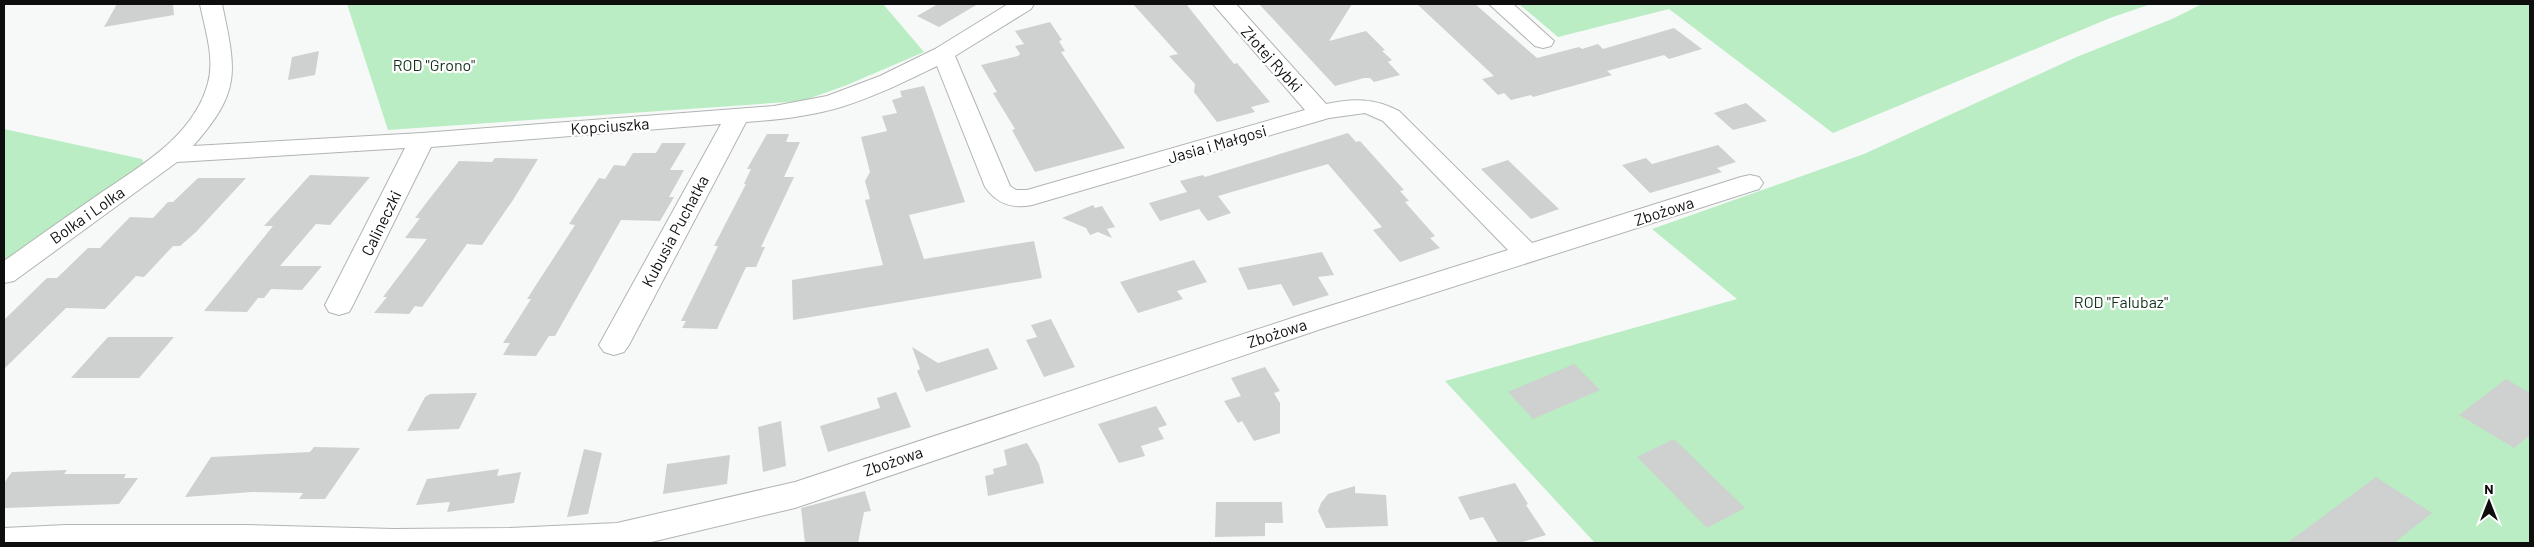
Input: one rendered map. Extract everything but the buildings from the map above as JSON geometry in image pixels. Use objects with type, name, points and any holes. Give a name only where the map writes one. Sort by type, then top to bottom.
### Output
[{"type":"street","name":"Bolka i Lolka","points":[[4,274],[171,156],[210,111],[220,82],[222,55],[211,4]]},
{"type":"street","name":"Złotej Rybki","points":[[1224,4],[1321,113]]},
{"type":"street","points":[[1500,4],[1542,41]]},
{"type":"street","name":"Kopciuszka","points":[[171,156],[422,140],[774,113],[833,102],[888,81],[943,54],[1017,5]]},
{"type":"street","name":"Jasia i Małgosi","points":[[943,54],[1001,194],[1020,199],[1321,113],[1348,106],[1365,105],[1377,108],[1391,116],[1528,254]]},
{"type":"street","name":"Kubusia Puchatka","points":[[614,345],[737,117]]},
{"type":"street","name":"Calineczki","points":[[340,306],[422,140]]},
{"type":"street","name":"Zbożowa","points":[[4,542],[66,539],[510,542],[624,540],[795,495],[1311,322],[1750,183]]},
{"type":"green space","name":"ROD \"Grono\"","points":[[347,4],[883,4],[924,52],[847,85],[802,101],[388,130]]},
{"type":"green space","points":[[1519,4],[2151,4],[2110,18],[1833,133],[1669,9],[1558,37]]},
{"type":"green space","name":"ROD \"Falubaz\"","points":[[2202,4],[2530,4],[2530,543],[1595,543],[1445,381],[1737,299],[1652,229],[1864,154],[2079,56],[2172,19]]},
{"type":"green space","points":[[4,129],[142,159],[145,167],[4,267]]}]
